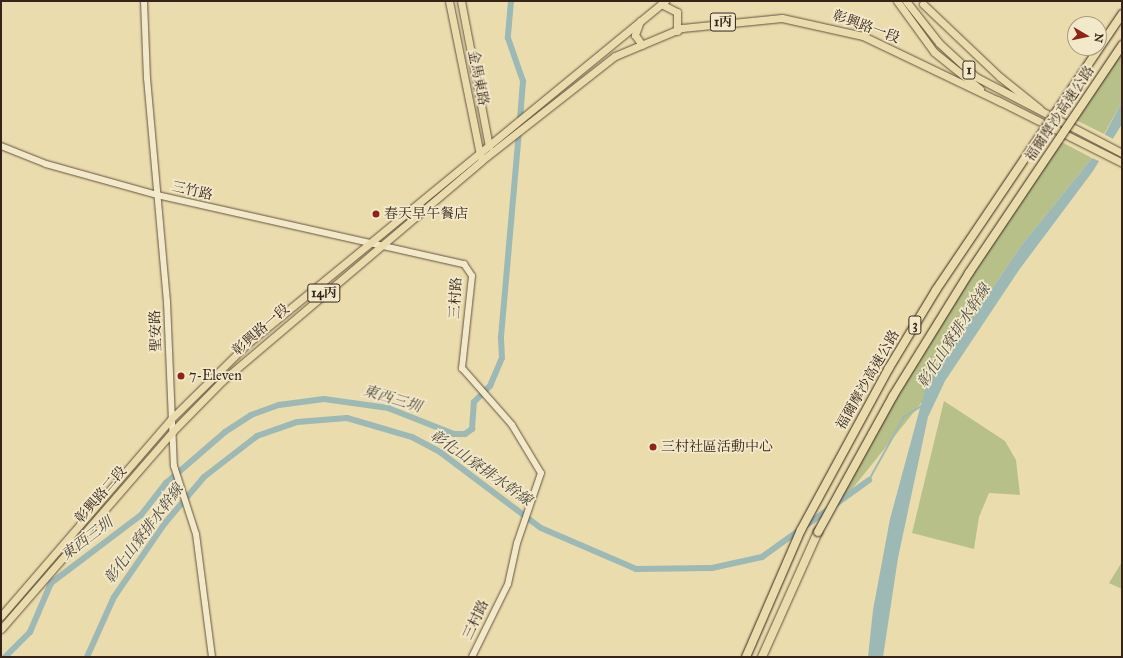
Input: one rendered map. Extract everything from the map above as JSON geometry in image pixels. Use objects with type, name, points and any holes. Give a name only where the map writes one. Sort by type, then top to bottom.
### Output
[{"type":"highway","name":"福爾摩沙高速公路","points":[[746,657],[801,530],[889,368],[936,290],[1122,14]]},
{"type":"highway","name":"福爾摩沙高速公路","points":[[762,657],[803,564],[893,396],[969,273],[1122,45]]},
{"type":"main road","name":"金馬東路","points":[[449,1],[481,161]]},
{"type":"main road","name":"金馬東路","points":[[461,1],[490,154]]},
{"type":"main road","name":"1","points":[[897,1],[934,52],[1000,102],[1122,163]]},
{"type":"main road","name":"1","points":[[906,1],[939,43],[976,77],[1122,152]]},
{"type":"main road","points":[[642,45],[635,35],[641,19],[663,3],[677,12],[677,30]]},
{"type":"main road","points":[[923,4],[1000,77],[1050,116]]},
{"type":"main road","name":"彰興路一段","points":[[173,431],[253,353],[518,130],[593,70],[642,45],[677,30],[729,21],[782,18],[830,26],[863,36],[1000,102]]},
{"type":"main road","name":"彰興路一段","points":[[171,419],[247,344],[479,151],[515,124],[641,19]]},
{"type":"main road","name":"彰興路二段","points":[[1,616],[171,419]]},
{"type":"main road","name":"彰興路二段","points":[[1,629],[173,431]]},
{"type":"street","name":"聖安路","points":[[144,1],[157,195],[168,302],[174,472],[196,534],[212,657]]},
{"type":"street","name":"三竹路","points":[[1,146],[46,164],[157,195],[382,245]]},
{"type":"street","name":"三村路","points":[[382,245],[464,264],[469,270],[471,288],[461,363],[479,388],[512,425],[541,473],[524,524],[508,584],[472,657]]},
{"type":"green space","points":[[1122,42],[1122,102],[1104,134],[1072,118]]},
{"type":"green space","points":[[1056,139],[1092,158],[1021,246],[936,371],[922,402],[840,504],[827,515],[932,324]]},
{"type":"green space","points":[[944,401],[1005,441],[1016,460],[1020,495],[989,493],[979,517],[974,549],[912,533]]},
{"type":"green space","points":[[1122,562],[1122,589],[1109,583]]},
{"type":"water","points":[[1122,102],[1122,124],[1093,171],[1019,270],[945,381],[928,417],[898,558],[883,657],[868,657],[873,610],[890,519],[926,386],[1021,246],[1092,158]]},
{"type":"pier","points":[[1102,133],[1115,140],[1101,162],[1090,157]]},
{"type":"waterway","name":"東西三圳","points":[[511,1],[508,38],[523,81],[519,132]]},
{"type":"waterway","name":"東西三圳","points":[[5,657],[30,632],[51,583],[141,515],[166,483],[225,432],[251,415],[279,405],[324,399],[388,408],[454,434],[465,434],[472,429],[474,402],[490,386],[502,358],[501,337],[519,133]]},
{"type":"waterway","points":[[869,480],[904,417],[923,405]]},
{"type":"waterway","name":"彰化山寮排水幹線","points":[[87,657],[114,597],[165,523],[204,477],[257,436],[297,422],[347,418],[412,437],[440,452],[541,528],[636,569],[712,568],[762,557],[869,480]]},
{"type":"place","name":"春天早午餐店","points":[[376,214]]},
{"type":"place","name":"7-Eleven","points":[[181,376]]},
{"type":"place","name":"三村社區活動中心","points":[[653,447]]}]
